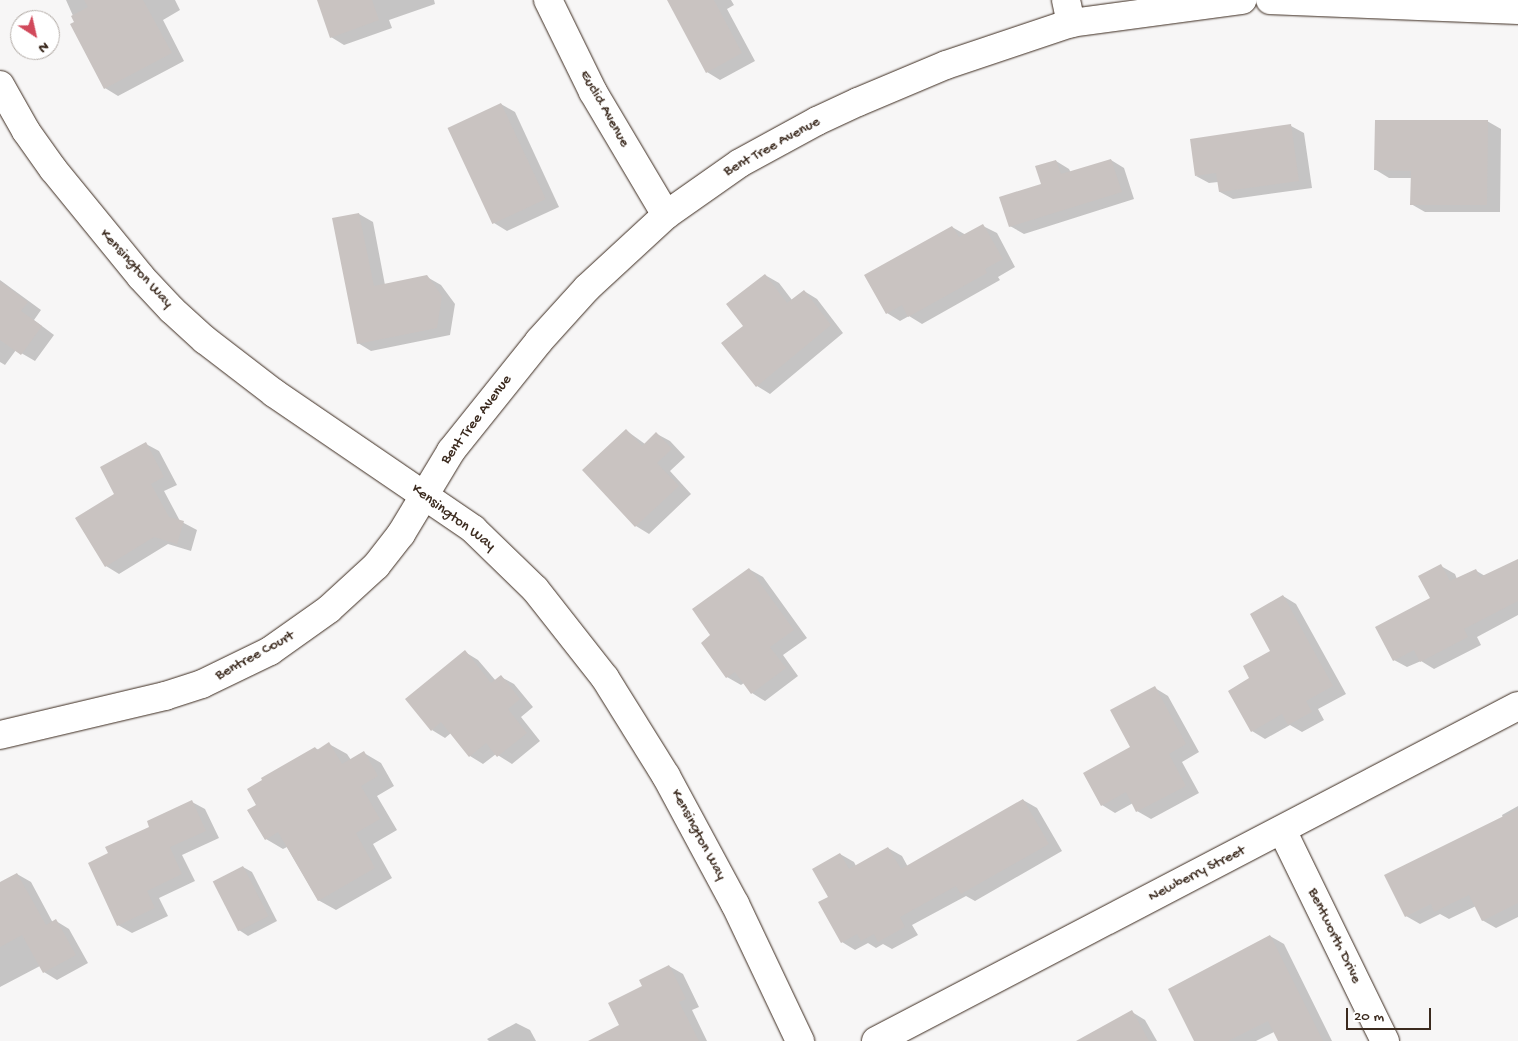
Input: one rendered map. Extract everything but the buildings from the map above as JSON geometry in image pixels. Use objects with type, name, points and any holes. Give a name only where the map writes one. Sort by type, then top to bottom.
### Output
[{"type":"street","name":"Euclid Avenue","points":[[548,0],[593,92],[666,215]]},
{"type":"street","name":"Bent Tree Avenue","points":[[423,494],[451,451],[539,341],[587,288],[666,215],[740,164],[810,125],[858,102],[1069,11],[1242,0]]},
{"type":"street","points":[[1270,0],[1518,10]]},
{"type":"street","name":"Kensington Way","points":[[0,85],[7,113],[26,131],[81,206],[172,310],[205,340],[274,393],[473,529],[512,564],[558,617],[605,678],[647,743],[703,843],[800,1041]]},
{"type":"street","name":"Bentree Court","points":[[0,735],[165,696],[211,680],[270,651],[329,609],[376,566],[401,534],[423,494]]},
{"type":"street","name":"Newberry Street","points":[[876,1041],[1518,706]]},
{"type":"street","name":"Bentworth Drive","points":[[1282,830],[1386,1041]]}]
